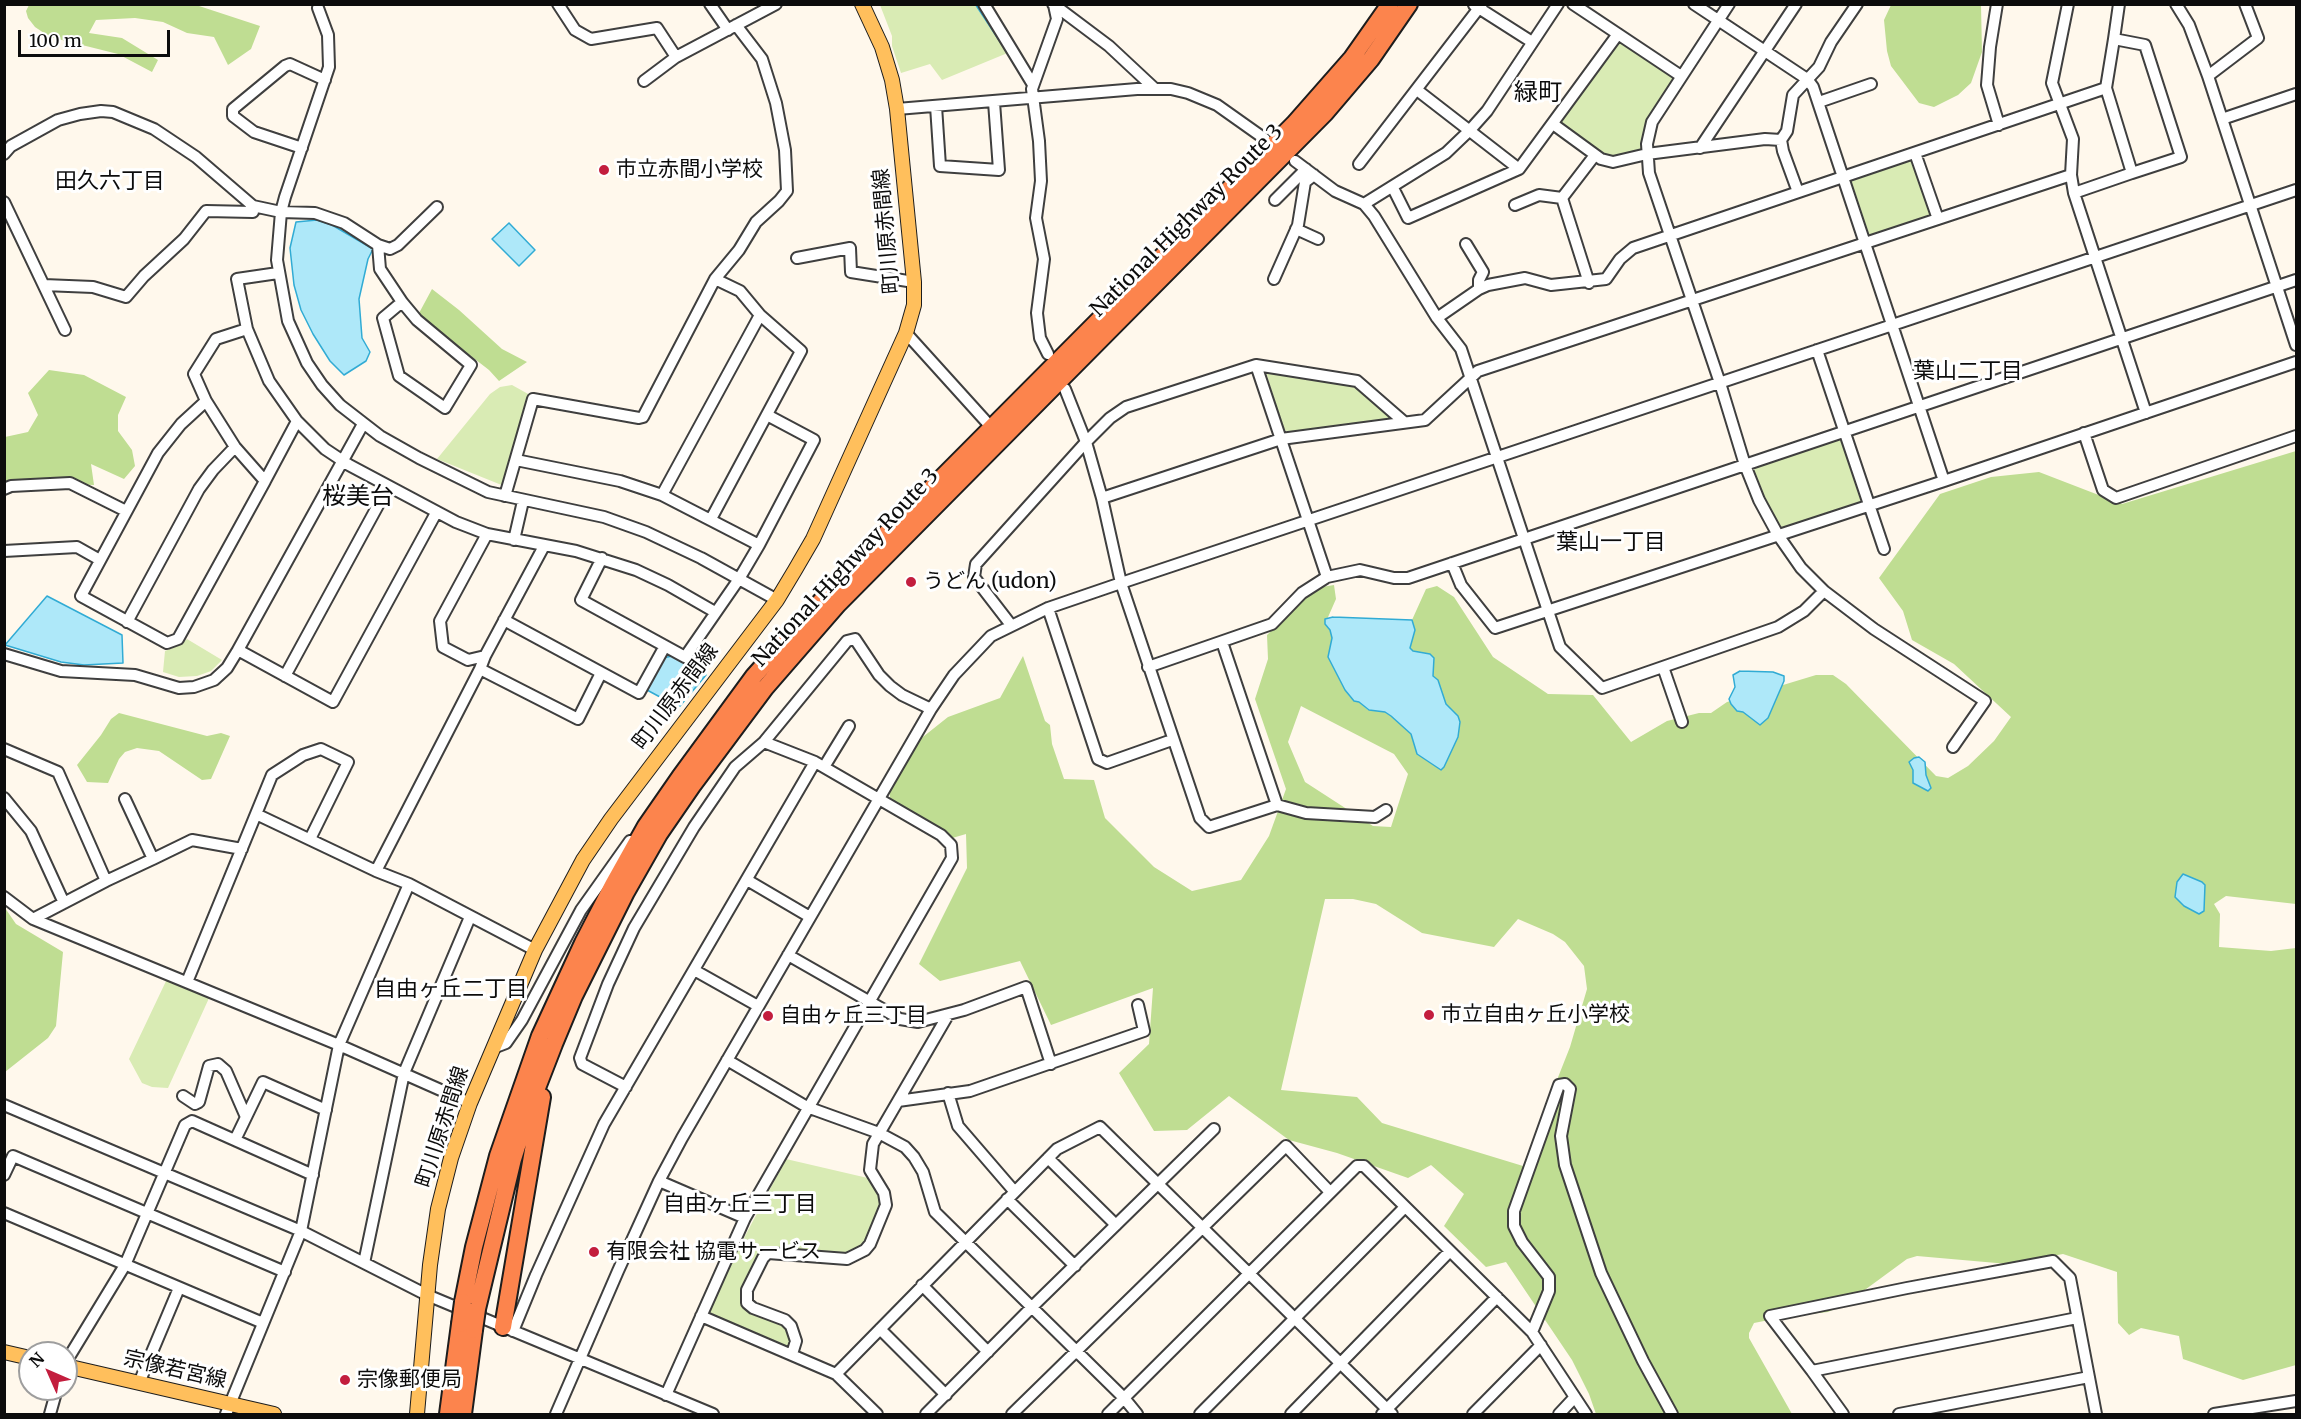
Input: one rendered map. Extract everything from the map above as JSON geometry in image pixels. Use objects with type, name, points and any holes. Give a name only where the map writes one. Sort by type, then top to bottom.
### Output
[{"type":"highway","name":"National Highway Route 3","points":[[448,1414],[467,1327],[474,1247],[498,1156],[540,1036],[583,943],[646,826],[754,676],[781,645],[882,536],[1294,124],[1352,58],[1390,4]]},
{"type":"highway","name":"National Highway Route 3","points":[[470,1306],[528,1111],[554,1044],[596,950],[659,834],[724,740],[765,688],[831,612],[892,548],[1325,113],[1371,59],[1409,4]]},
{"type":"highway","points":[[508,1329],[539,1114],[554,1044]]},
{"type":"highway","name":"National Highway Route 3","points":[[463,1414],[467,1327]]},
{"type":"main road","name":"町川原赤間線","points":[[417,1414],[427,1295],[438,1209],[451,1158],[470,1103],[535,950],[583,860],[611,819],[777,600],[813,539],[906,333],[914,305],[914,282],[897,109],[892,80],[882,47],[862,4]]},
{"type":"main road","name":"宗像若宮線","points":[[78,1367],[228,1409],[274,1414]]},
{"type":"street","points":[[558,4],[576,30],[591,39],[657,27],[676,57]]},
{"type":"street","points":[[505,496],[533,399],[643,417],[715,279],[739,250],[756,222],[786,190],[785,150],[773,92],[762,59],[710,4]]},
{"type":"street","points":[[644,81],[676,57],[776,4]]},
{"type":"street","points":[[984,4],[1032,83]]},
{"type":"street","points":[[1364,204],[1446,153],[1470,130],[1487,111],[1558,4]]},
{"type":"street","points":[[1573,4],[1681,76]]},
{"type":"street","points":[[1694,4],[1807,79],[1813,87],[1944,481]]},
{"type":"street","points":[[1729,4],[1652,122],[1647,154],[1648,173],[1720,383],[1745,465],[1759,500],[1778,535],[1801,568],[1824,591],[1874,629],[1985,702],[1953,747]]},
{"type":"street","points":[[1700,148],[1796,4]]},
{"type":"street","points":[[1798,192],[1781,140],[1787,131],[1793,95],[1819,67],[1831,42],[1857,4]]},
{"type":"street","points":[[1996,4],[1987,85],[1999,125]]},
{"type":"street","points":[[2068,4],[2052,83],[2073,139],[2071,175],[2074,194],[2146,413]]},
{"type":"street","points":[[2119,4],[2106,88],[2132,173]]},
{"type":"street","points":[[2208,76],[2258,38],[2245,4]]},
{"type":"street","points":[[1048,354],[1040,338],[1038,313],[1044,259],[1036,218],[1041,181],[1032,83],[1057,19],[1054,5]]},
{"type":"street","points":[[1054,5],[1109,46],[1154,88]]},
{"type":"street","points":[[1359,164],[1417,90],[1478,6],[1532,42]]},
{"type":"street","points":[[2178,6],[2189,24],[2208,76],[2296,345]]},
{"type":"street","points":[[318,9],[324,20],[330,50],[329,67],[281,212],[277,260],[288,321],[307,363],[322,385],[340,405],[363,424],[419,458],[488,492],[624,523],[672,543],[777,600]]},
{"type":"street","points":[[1393,188],[1408,218],[1519,169],[1618,34]]},
{"type":"street","points":[[2074,194],[2181,158],[2145,45],[2114,39]]},
{"type":"street","points":[[302,148],[254,132],[234,116],[233,109],[290,64],[325,80]]},
{"type":"street","points":[[1819,102],[1871,84]]},
{"type":"street","points":[[897,109],[1154,88],[1188,93],[1216,105],[1265,139]]},
{"type":"street","points":[[1437,318],[1479,289],[1525,278],[1551,285],[1589,283],[1606,279],[1620,259],[1633,248],[2106,88]]},
{"type":"street","points":[[1417,90],[1519,169]]},
{"type":"street","points":[[2222,119],[2296,94]]},
{"type":"street","points":[[936,106],[940,166],[999,170],[994,102]]},
{"type":"street","points":[[4,154],[11,146],[58,120],[101,111],[113,112],[154,129],[196,157],[253,206],[281,212],[315,213],[344,223],[378,245],[390,249],[398,245],[437,207]]},
{"type":"street","points":[[1553,123],[1601,159],[1613,162],[1647,154],[1781,140]]},
{"type":"street","points":[[1915,153],[1938,219]]},
{"type":"street","points":[[1562,198],[1595,155]]},
{"type":"street","points":[[1295,161],[1335,191],[1364,204],[1374,216],[1437,318],[1461,349],[1560,647],[1602,688],[1778,627],[1804,611],[1824,591]]},
{"type":"street","points":[[1275,200],[1310,172]]},
{"type":"street","points":[[1274,279],[1296,230],[1303,204],[1305,182],[1310,172]]},
{"type":"street","points":[[1102,498],[1281,439],[1403,421],[1425,420],[1478,371],[2071,175]]},
{"type":"street","points":[[556,1414],[659,1181],[931,709],[954,675],[977,648],[991,636],[1048,608],[1121,583],[2296,190]]},
{"type":"street","points":[[1515,205],[1539,195],[1562,198]]},
{"type":"street","points":[[1562,198],[1589,283]]},
{"type":"street","points":[[4,202],[65,330]]},
{"type":"street","points":[[44,285],[93,287],[126,297],[144,276],[184,239],[206,211],[253,212],[253,206]]},
{"type":"street","points":[[1296,230],[1318,239]]},
{"type":"street","points":[[1466,244],[1483,272],[1479,280],[1479,289]]},
{"type":"street","points":[[378,245],[380,269],[402,303],[417,320],[471,365],[445,408],[399,376],[383,318],[402,303]]},
{"type":"street","points":[[797,258],[850,248],[851,272],[914,282]]},
{"type":"street","points":[[278,273],[237,279],[247,329],[269,381],[297,421],[326,449],[436,513],[487,534],[576,551],[636,570],[715,612]]},
{"type":"street","points":[[711,519],[801,351],[760,315],[740,291],[715,279]]},
{"type":"street","points":[[1148,667],[1272,624],[1302,593],[1327,577],[1360,570],[1394,578],[1408,578],[2296,280]]},
{"type":"street","points":[[662,495],[760,315]]},
{"type":"street","points":[[247,329],[216,339],[194,374],[206,401],[235,447],[265,481]]},
{"type":"street","points":[[906,333],[991,427]]},
{"type":"street","points":[[1817,350],[1884,549]]},
{"type":"street","points":[[1452,563],[1461,585],[1495,628],[1944,481],[2296,362]]},
{"type":"street","points":[[1011,625],[974,577],[976,564],[1086,442],[1110,418],[1126,407],[1256,365],[1357,381],[1403,421]]},
{"type":"street","points":[[1256,365],[1327,577]]},
{"type":"street","points":[[1065,389],[1086,442],[1102,498],[1121,583],[1200,818],[1209,827],[1277,805],[1306,813],[1375,817],[1386,810]]},
{"type":"street","points":[[206,401],[181,424],[158,453],[81,596],[167,643],[178,639],[297,421]]},
{"type":"street","points":[[602,558],[581,600],[685,657],[739,579],[814,440],[767,415]]},
{"type":"street","points":[[4,654],[61,671],[135,675],[151,678],[168,686],[186,688],[214,680],[227,668],[238,650],[363,424]]},
{"type":"street","points":[[2084,433],[2103,490],[2116,498],[2296,436]]},
{"type":"street","points":[[127,622],[199,489],[235,447]]},
{"type":"street","points":[[516,460],[620,481],[662,495],[759,545]]},
{"type":"street","points":[[4,489],[11,486],[70,483],[126,511]]},
{"type":"street","points":[[285,676],[388,487]]},
{"type":"street","points":[[514,540],[523,501]]},
{"type":"street","points":[[238,650],[333,702],[436,513]]},
{"type":"street","points":[[485,656],[468,660],[443,647],[440,621],[487,534]]},
{"type":"street","points":[[376,871],[485,656],[544,546]]},
{"type":"street","points":[[4,551],[77,547],[100,560]]},
{"type":"street","points":[[1048,608],[1098,759],[1107,763],[1172,740]]},
{"type":"street","points":[[504,620],[639,693],[665,646]]},
{"type":"street","points":[[626,1087],[582,1064],[580,1058],[608,984],[634,928],[694,827],[735,767],[764,742],[847,641],[855,639],[879,675],[890,686],[931,709]]},
{"type":"street","points":[[1222,642],[1277,805]]},
{"type":"street","points":[[1663,667],[1682,722]]},
{"type":"street","points":[[480,669],[578,719],[601,673]]},
{"type":"street","points":[[508,1329],[536,1275],[604,1124],[747,880],[820,765],[849,726]]},
{"type":"street","points":[[666,1395],[745,1218],[807,1107],[936,890],[952,858],[951,845],[941,835],[820,765],[764,742]]},
{"type":"street","points":[[187,982],[272,775],[303,755],[321,748],[348,762],[310,839]]},
{"type":"street","points":[[4,749],[58,772],[106,881]]},
{"type":"street","points":[[493,1048],[507,1043],[522,1020],[581,910],[643,823],[680,777]]},
{"type":"street","points":[[4,798],[32,831],[64,903]]},
{"type":"street","points":[[125,799],[153,858]]},
{"type":"street","points":[[256,814],[376,871],[409,884],[535,950]]},
{"type":"street","points":[[33,919],[192,840],[242,849]]},
{"type":"street","points":[[747,880],[810,917]]},
{"type":"street","points":[[228,1409],[301,1231],[339,1045],[409,884]]},
{"type":"street","points":[[4,897],[33,919],[404,1072],[470,1103]]},
{"type":"street","points":[[364,1263],[404,1072],[470,917]]},
{"type":"street","points":[[788,955],[900,1019],[918,1022],[1026,987],[1051,1064]]},
{"type":"street","points":[[694,970],[758,1006]]},
{"type":"street","points":[[898,1101],[970,1090],[1144,1031],[1138,1005]]},
{"type":"street","points":[[792,1354],[796,1341],[791,1326],[785,1320],[753,1308],[747,1303],[747,1290],[763,1258],[768,1253],[847,1259],[865,1250],[870,1244],[886,1204],[884,1193],[870,1170],[873,1144],[948,1014]]},
{"type":"street","points":[[727,1060],[807,1107],[879,1133],[905,1148],[923,1172],[934,1212],[1077,1351],[1137,1414]]},
{"type":"street","points":[[183,1096],[195,1104],[200,1102],[209,1066],[218,1064],[226,1071],[246,1117]]},
{"type":"street","points":[[235,1140],[263,1082],[326,1110]]},
{"type":"street","points":[[1532,1332],[1549,1291],[1549,1277],[1522,1242],[1514,1226],[1514,1210],[1559,1085],[1565,1084],[1570,1089],[1561,1136],[1565,1165],[1601,1273],[1671,1414]]},
{"type":"street","points":[[948,1093],[957,1126],[1011,1195],[1075,1266]]},
{"type":"street","points":[[4,1105],[301,1231],[427,1295],[713,1414]]},
{"type":"street","points":[[78,1344],[125,1265],[185,1125],[192,1121],[313,1174]]},
{"type":"street","points":[[836,1374],[1057,1149],[1100,1127],[1341,1363],[1387,1413],[1497,1297]]},
{"type":"street","points":[[926,1414],[1214,1129]]},
{"type":"street","points":[[1012,1414],[1286,1146],[1330,1192]]},
{"type":"street","points":[[4,1174],[13,1156],[285,1272]]},
{"type":"street","points":[[1048,1158],[1116,1226]]},
{"type":"street","points":[[1108,1414],[1357,1166],[1364,1166],[1532,1332],[1586,1414]]},
{"type":"street","points":[[659,1181],[745,1218]]},
{"type":"street","points":[[1200,1414],[1405,1207]]},
{"type":"street","points":[[4,1213],[262,1323]]},
{"type":"street","points":[[1291,1414],[1450,1251]]},
{"type":"street","points":[[1843,1414],[1770,1316],[2053,1261],[2070,1278],[2096,1414]]},
{"type":"street","points":[[922,1285],[988,1352]]},
{"type":"street","points":[[139,1383],[178,1288]]},
{"type":"street","points":[[700,1316],[836,1374],[878,1414]]},
{"type":"street","points":[[1812,1371],[2077,1318]]},
{"type":"street","points":[[880,1329],[946,1395]]},
{"type":"street","points":[[1473,1414],[1541,1345]]},
{"type":"street","points":[[1899,1414],[2089,1377]]},
{"type":"street","points":[[1559,1414],[1574,1398]]},
{"type":"street","points":[[2214,1414],[2296,1401]]},
{"type":"green space","points":[[29,5],[196,5],[260,26],[251,49],[228,65],[214,37],[187,33],[163,22],[135,18],[96,20],[89,33],[122,38],[158,60],[152,72],[118,54],[50,37],[35,27],[28,18],[26,11]]},
{"type":"green space","points":[[880,5],[979,5],[1010,52],[942,80],[930,64],[901,73],[892,46],[892,36]]},
{"type":"green space","points":[[1891,5],[1981,5],[1982,52],[1971,83],[1958,95],[1934,107],[1919,103],[1891,66],[1884,20]]},
{"type":"green space","points":[[1622,42],[1673,76],[1673,80],[1649,119],[1642,148],[1639,151],[1608,156],[1559,121],[1617,43]]},
{"type":"green space","points":[[1910,159],[1914,161],[1932,213],[1929,217],[1871,236],[1867,233],[1850,183],[1853,179]]},
{"type":"green space","points":[[432,289],[502,349],[527,362],[499,381],[489,370],[418,315]]},
{"type":"green space","points":[[49,370],[84,375],[126,397],[118,415],[118,431],[132,450],[135,466],[124,479],[91,464],[94,485],[5,482],[5,437],[28,432],[38,415],[28,393]]},
{"type":"green space","points":[[1269,370],[1357,386],[1390,415],[1389,419],[1287,432],[1283,428],[1266,372]]},
{"type":"green space","points":[[512,385],[530,395],[504,486],[437,459],[490,394],[500,387]]},
{"type":"green space","points":[[1841,438],[1845,441],[1864,498],[1861,502],[1784,528],[1780,526],[1767,503],[1754,470],[1757,466]]},
{"type":"green space","points":[[2296,451],[2296,904],[2226,896],[2214,904],[2220,914],[2219,947],[2271,951],[2296,948],[2296,1365],[2243,1380],[2183,1359],[2179,1336],[2141,1328],[2129,1335],[2118,1323],[2117,1272],[2063,1254],[2008,1264],[1917,1256],[1907,1259],[1847,1303],[1828,1312],[1754,1323],[1749,1338],[1792,1414],[1596,1414],[1572,1360],[1506,1262],[1486,1267],[1444,1226],[1464,1194],[1431,1165],[1408,1178],[1337,1153],[1289,1140],[1229,1096],[1187,1130],[1154,1131],[1119,1073],[1149,1044],[1153,988],[1051,1025],[1020,961],[940,981],[919,964],[967,868],[966,834],[942,841],[906,822],[890,798],[889,785],[909,748],[948,717],[1000,698],[1023,656],[1045,721],[1050,725],[1052,744],[1064,779],[1094,780],[1105,818],[1154,867],[1192,891],[1241,880],[1269,836],[1286,789],[1255,699],[1268,659],[1267,635],[1316,588],[1334,585],[1336,599],[1325,624],[1332,638],[1328,657],[1345,690],[1350,697],[1368,710],[1385,712],[1391,716],[1411,734],[1417,754],[1441,769],[1458,737],[1458,716],[1446,705],[1438,680],[1433,676],[1434,658],[1430,654],[1413,651],[1410,648],[1415,630],[1412,620],[1426,589],[1437,586],[1454,597],[1493,657],[1548,694],[1593,695],[1631,742],[1667,721],[1699,713],[1711,713],[1727,702],[1816,675],[1833,675],[1846,684],[1936,776],[1948,778],[1968,766],[1994,741],[2011,717],[1954,664],[1912,640],[1903,611],[1879,578],[1940,494],[1991,477],[2039,472],[2122,504]],"holes":[[[1301,706],[1394,754],[1408,774],[1391,827],[1373,826],[1305,782],[1288,742]],[[1325,899],[1353,899],[1376,904],[1422,933],[1494,947],[1518,919],[1553,934],[1565,942],[1584,966],[1587,989],[1570,1047],[1523,1166],[1382,1123],[1357,1097],[1281,1090]]]},
{"type":"green space","points":[[187,639],[222,660],[211,671],[197,676],[179,677],[163,672],[165,651],[180,645]]},
{"type":"green space","points":[[119,713],[207,736],[221,733],[230,736],[211,779],[202,780],[159,751],[137,748],[125,752],[119,759],[108,783],[87,782],[77,765],[111,719]]},
{"type":"green space","points":[[5,908],[16,924],[63,952],[56,1026],[48,1038],[5,1072]]},
{"type":"green space","points":[[167,979],[210,996],[168,1088],[152,1087],[142,1083],[129,1059]]},
{"type":"green space","points":[[786,1159],[872,1179],[883,1202],[864,1245],[844,1256],[771,1247],[762,1250],[742,1294],[780,1322],[792,1335],[792,1343],[787,1347],[705,1311]]},
{"type":"water","points":[[317,220],[332,225],[373,249],[368,259],[359,299],[362,338],[370,352],[366,361],[344,375],[330,361],[313,334],[301,310],[294,285],[290,248],[296,222]]},
{"type":"water","points":[[509,223],[535,250],[519,266],[492,239]]},
{"type":"water","points":[[47,596],[122,635],[123,663],[84,665],[61,662],[5,645]]},
{"type":"water","points":[[1333,617],[1412,620],[1415,630],[1410,648],[1413,651],[1430,654],[1434,658],[1433,676],[1438,680],[1446,704],[1458,716],[1460,722],[1458,737],[1441,770],[1417,754],[1411,734],[1391,716],[1385,712],[1369,710],[1354,701],[1345,690],[1328,657],[1332,638],[1325,619]]},
{"type":"water","points":[[672,656],[706,675],[680,706],[664,693],[660,697],[647,690],[663,658]]},
{"type":"water","points":[[1740,671],[1773,672],[1784,676],[1768,718],[1760,725],[1743,712],[1737,711],[1729,699],[1735,687],[1733,675]]},
{"type":"water","points":[[1919,757],[1925,762],[1926,775],[1931,788],[1928,791],[1913,783],[1913,770],[1909,762]]},
{"type":"water","points":[[2183,874],[2205,885],[2204,911],[2199,914],[2184,906],[2175,897],[2177,882]]},
{"type":"waterway","points":[[976,4],[1003,45]]},
{"type":"place","name":"市立赤間小学校","points":[[604,170]]},
{"type":"place","name":"うどん (udon)","points":[[911,582]]},
{"type":"place","name":"市立自由ヶ丘小学校","points":[[1429,1015]]},
{"type":"place","name":"自由ヶ丘三丁目","points":[[768,1016]]},
{"type":"place","name":"有限会社 協電サービス","points":[[594,1252]]},
{"type":"place","name":"宗像郵便局","points":[[345,1380]]},
{"type":"district","name":"緑町","points":[[1538,93]]},
{"type":"district","name":"田久六丁目","points":[[110,182]]},
{"type":"district","name":"葉山二丁目","points":[[1968,372]]},
{"type":"district","name":"桜美台","points":[[358,497]]},
{"type":"district","name":"葉山一丁目","points":[[1611,543]]},
{"type":"district","name":"自由ヶ丘二丁目","points":[[451,990]]},
{"type":"district","name":"自由ヶ丘三丁目","points":[[740,1205]]}]
